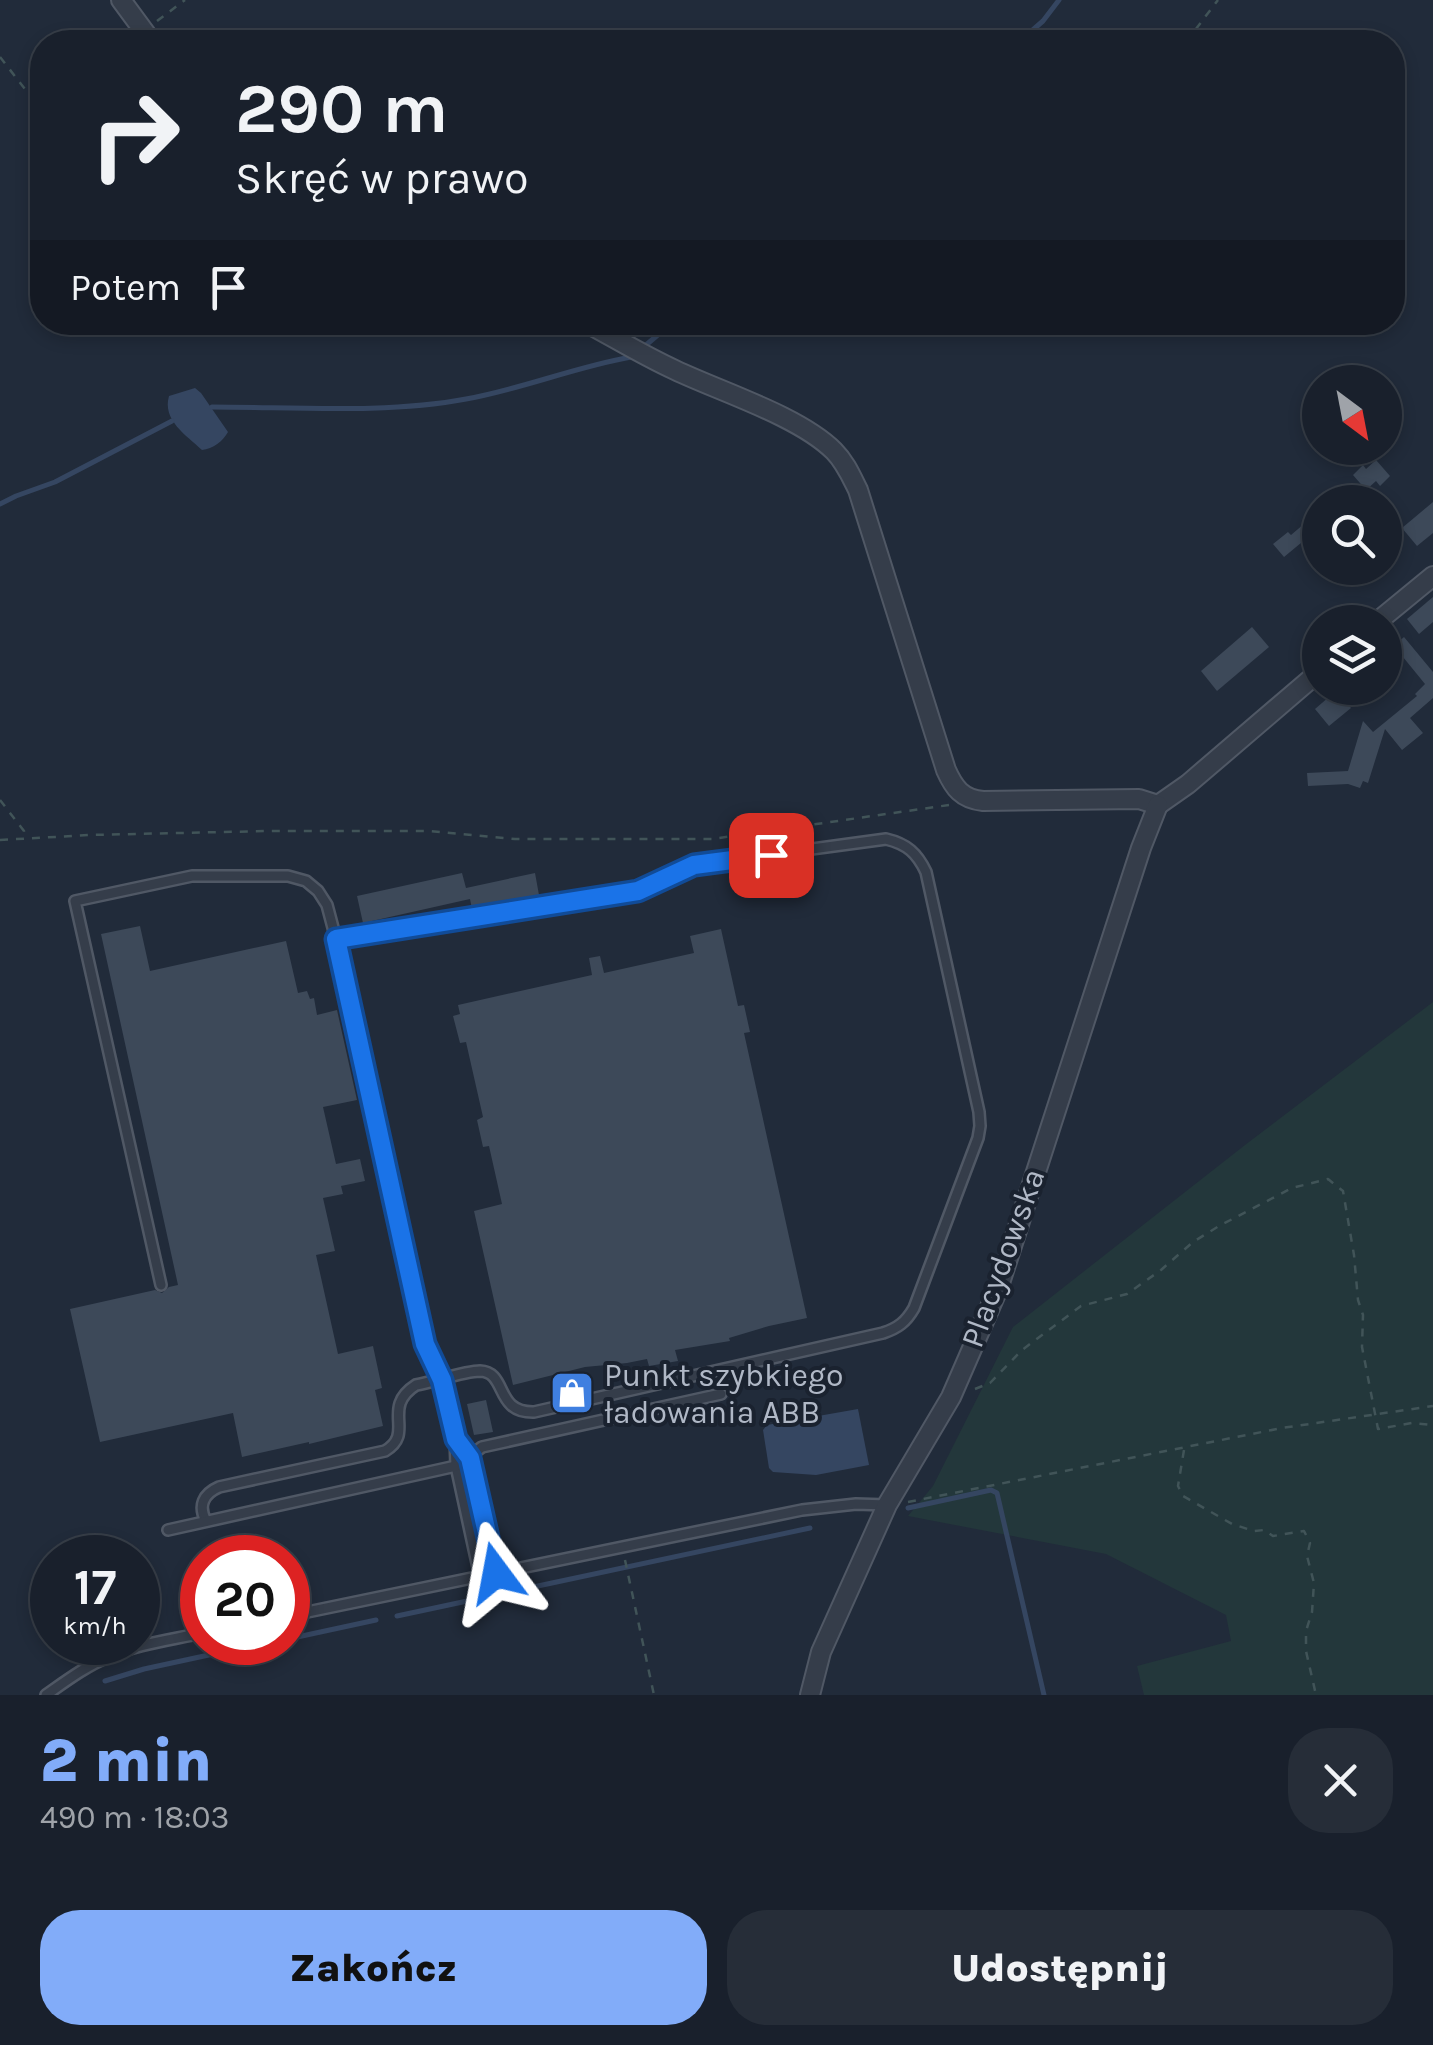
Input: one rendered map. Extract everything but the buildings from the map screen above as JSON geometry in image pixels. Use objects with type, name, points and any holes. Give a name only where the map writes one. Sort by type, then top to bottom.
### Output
[{"type":"street","points":[[122,0],[143,30]]},
{"type":"street","points":[[609,335],[673,369],[793,423],[816,436],[846,466],[858,490],[946,770],[962,795],[984,801],[1139,798],[1158,805],[1302,686]]},
{"type":"street","points":[[1398,605],[1433,576]]},
{"type":"street","name":"Placydowska","points":[[810,1695],[822,1652],[887,1505],[951,1397],[998,1289],[1158,805]]},
{"type":"lane","points":[[206,1521],[201,1508],[204,1499],[219,1488],[395,1446],[399,1437],[400,1400],[416,1386],[480,1372],[492,1374],[509,1405],[522,1412],[534,1412],[896,1328],[914,1308],[978,1138],[980,1126],[926,872],[912,850],[901,842],[886,839],[694,865],[638,891],[336,939]]},
{"type":"lane","points":[[161,1285],[75,901],[192,876],[288,876],[306,881],[327,905],[336,939],[425,1344],[442,1380],[456,1439],[456,1466],[480,1576]]},
{"type":"lane","points":[[680,1380],[685,1402]]},
{"type":"lane","points":[[168,1530],[456,1466],[482,1447],[721,1394]]},
{"type":"lane","points":[[456,1439],[470,1458],[496,1573]]},
{"type":"lane","points":[[310,1611],[802,1510],[887,1505]]},
{"type":"lane","points":[[46,1695],[106,1658],[180,1639]]},
{"type":"path","points":[[152,30],[186,0]]},
{"type":"path","points":[[1195,30],[1218,0]]},
{"type":"path","points":[[0,57],[30,96]]},
{"type":"path","points":[[0,840],[286,831],[429,832],[515,839],[712,839],[947,807],[962,795]]},
{"type":"path","points":[[0,800],[24,831],[24,838]]},
{"type":"path","points":[[974,1390],[990,1383],[1022,1350],[1081,1306],[1127,1294],[1219,1226],[1292,1188],[1328,1179],[1342,1190],[1362,1315],[1362,1347],[1378,1430],[1412,1423],[1433,1425]]},
{"type":"path","points":[[887,1505],[1282,1428],[1433,1406]]},
{"type":"path","points":[[1185,1446],[1178,1486],[1183,1496],[1232,1524],[1254,1531],[1264,1530],[1273,1536],[1304,1531],[1310,1543],[1307,1556],[1314,1583],[1306,1652],[1316,1695]]},
{"type":"path","points":[[625,1561],[654,1695]]},
{"type":"green space","points":[[1433,1002],[1433,1695],[1144,1695],[1137,1666],[1231,1641],[1226,1615],[1106,1554],[908,1516],[933,1486],[1013,1327]]},
{"type":"water","points":[[195,388],[228,432],[217,444],[202,450],[172,420],[168,405],[169,396]]},
{"type":"water","points":[[858,1409],[869,1465],[816,1475],[773,1472],[769,1468],[763,1430],[767,1425]]},
{"type":"waterway","points":[[1033,30],[1059,0]]},
{"type":"waterway","points":[[646,345],[658,335]]},
{"type":"waterway","points":[[212,407],[340,409],[436,404],[487,395],[631,357]]},
{"type":"waterway","points":[[0,504],[55,482],[172,421]]},
{"type":"waterway","points":[[908,1508],[991,1490],[997,1493],[1044,1695]]},
{"type":"waterway","points":[[397,1616],[810,1528]]},
{"type":"waterway","points":[[310,1634],[376,1620]]},
{"type":"waterway","points":[[105,1681],[180,1661]]},
{"type":"place","name":"Punkt szybkiego ładowania ABB","points":[[572,1393]]},
{"type":"route","points":[[496,1573],[470,1458],[456,1439],[442,1380],[425,1344],[336,939],[638,891],[694,865],[771,855]]}]
